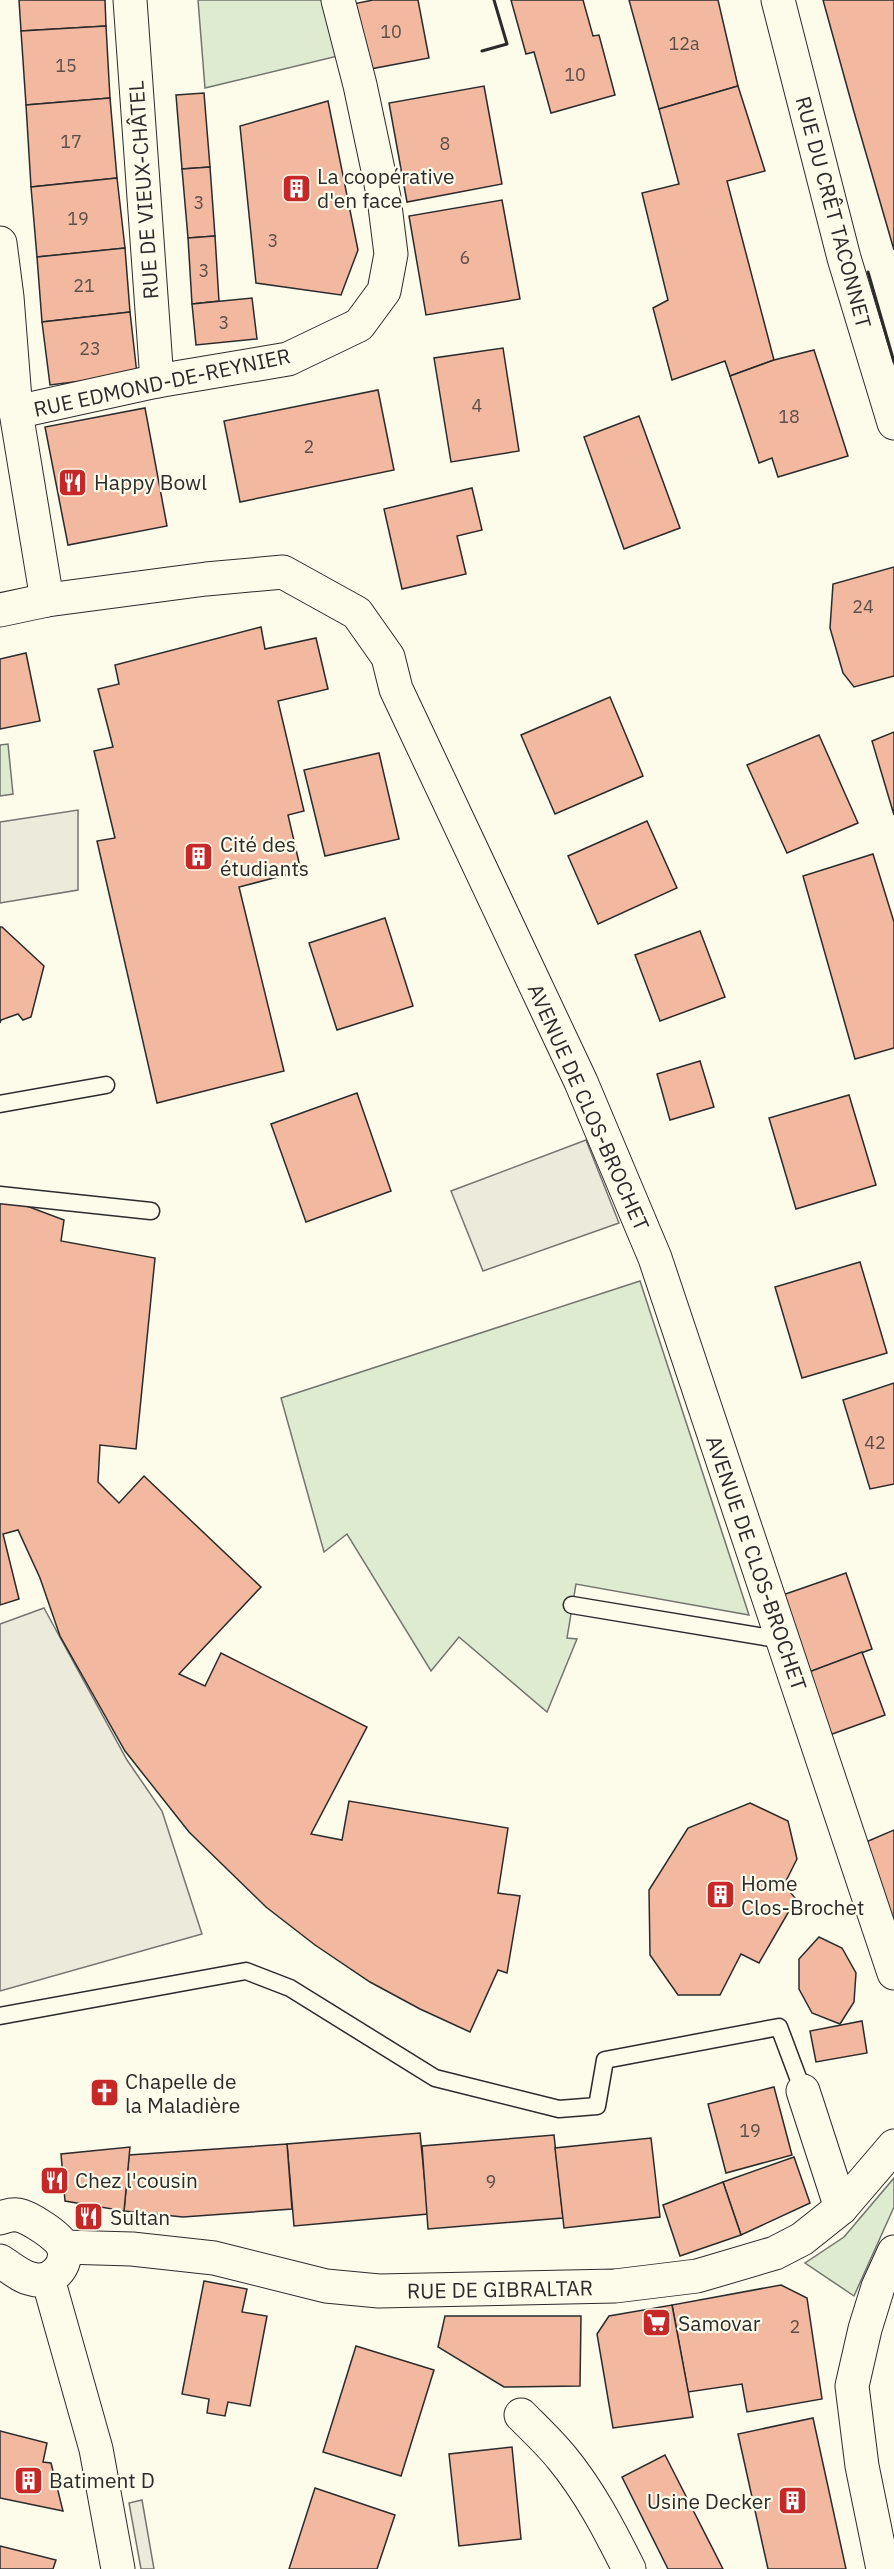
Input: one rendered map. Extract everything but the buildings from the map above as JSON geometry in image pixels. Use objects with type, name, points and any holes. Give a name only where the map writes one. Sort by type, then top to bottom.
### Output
[{"type":"street","name":"RUE DE VIEUX-CHÂTEL","points":[[130,0],[157,381]]},
{"type":"street","name":"RUE EDMOND-DE-REYNIER","points":[[16,412],[157,381],[288,359],[359,325],[384,291],[391,254],[384,198],[360,85],[338,0]]},
{"type":"street","name":"RUE DU CRÊT TACONNET","points":[[778,0],[844,258],[894,423]]},
{"type":"street","points":[[0,243],[7,297],[16,412],[47,600]]},
{"type":"street","name":"AVENUE DE CLOS-BROCHET","points":[[0,610],[47,600],[206,579],[283,572],[357,613],[388,657],[396,689],[581,1082],[655,1258],[894,1973]]},
{"type":"street","points":[[803,2091],[841,2208]]},
{"type":"street","name":"RUE DE GIBRALTAR","points":[[63,2247],[132,2249],[214,2258],[326,2286],[379,2291],[615,2286],[697,2276],[775,2253],[802,2238],[841,2208],[894,2146]]},
{"type":"street","points":[[0,2261],[31,2279],[48,2279],[61,2268],[65,2258],[63,2247],[57,2237],[21,2215],[1,2213]]},
{"type":"street","points":[[883,2569],[862,2466],[852,2386],[865,2329],[878,2287],[894,2252]]},
{"type":"street","points":[[48,2279],[96,2449],[118,2569]]},
{"type":"street","points":[[521,2415],[562,2457],[579,2480],[605,2522],[629,2569]]},
{"type":"lane","points":[[0,1104],[106,1086]]},
{"type":"lane","points":[[0,1195],[151,1211]]},
{"type":"lane","points":[[572,1605],[783,1640]]},
{"type":"lane","points":[[0,2016],[246,1971],[290,1988],[435,2078],[559,2109],[597,2106],[605,2060],[780,2027],[803,2091]]},
{"type":"green space","points":[[198,0],[328,0],[342,55],[205,88]]},
{"type":"green space","points":[[8,744],[13,794],[0,796],[0,745]]},
{"type":"green space","points":[[640,1281],[749,1615],[576,1584],[567,1638],[577,1639],[547,1712],[459,1637],[431,1671],[347,1534],[324,1552],[281,1398]]},
{"type":"green space","points":[[894,2178],[894,2207],[854,2296],[805,2263],[844,2237]]},
{"type":"shaded area","points":[[78,810],[78,890],[0,903],[0,822]]},
{"type":"shaded area","points":[[586,1140],[619,1223],[483,1271],[451,1191]]},
{"type":"shaded area","points":[[44,1608],[127,1760],[162,1811],[202,1934],[0,1991],[0,1624]]},
{"type":"shaded area","points":[[142,2500],[154,2569],[141,2569],[129,2503]]},
{"type":"wall","points":[[482,51],[507,44],[494,0]]},
{"type":"wall","points":[[868,272],[894,362]]},
{"type":"place","name":"La coopérative d'en face","points":[[296,188]]},
{"type":"place","name":"Happy Bowl","points":[[73,482]]},
{"type":"place","name":"Cité des étudiants","points":[[199,856]]},
{"type":"place","name":"Home Clos-Brochet","points":[[720,1895]]},
{"type":"place","name":"Chapelle de la Maladière","points":[[104,2093]]},
{"type":"place","name":"Chez l'cousin","points":[[54,2180]]},
{"type":"place","name":"Sultan","points":[[89,2217]]},
{"type":"place","name":"Samovar","points":[[657,2323]]},
{"type":"place","name":"Batiment D","points":[[28,2480]]},
{"type":"place","name":"Usine Decker","points":[[792,2501]]}]
